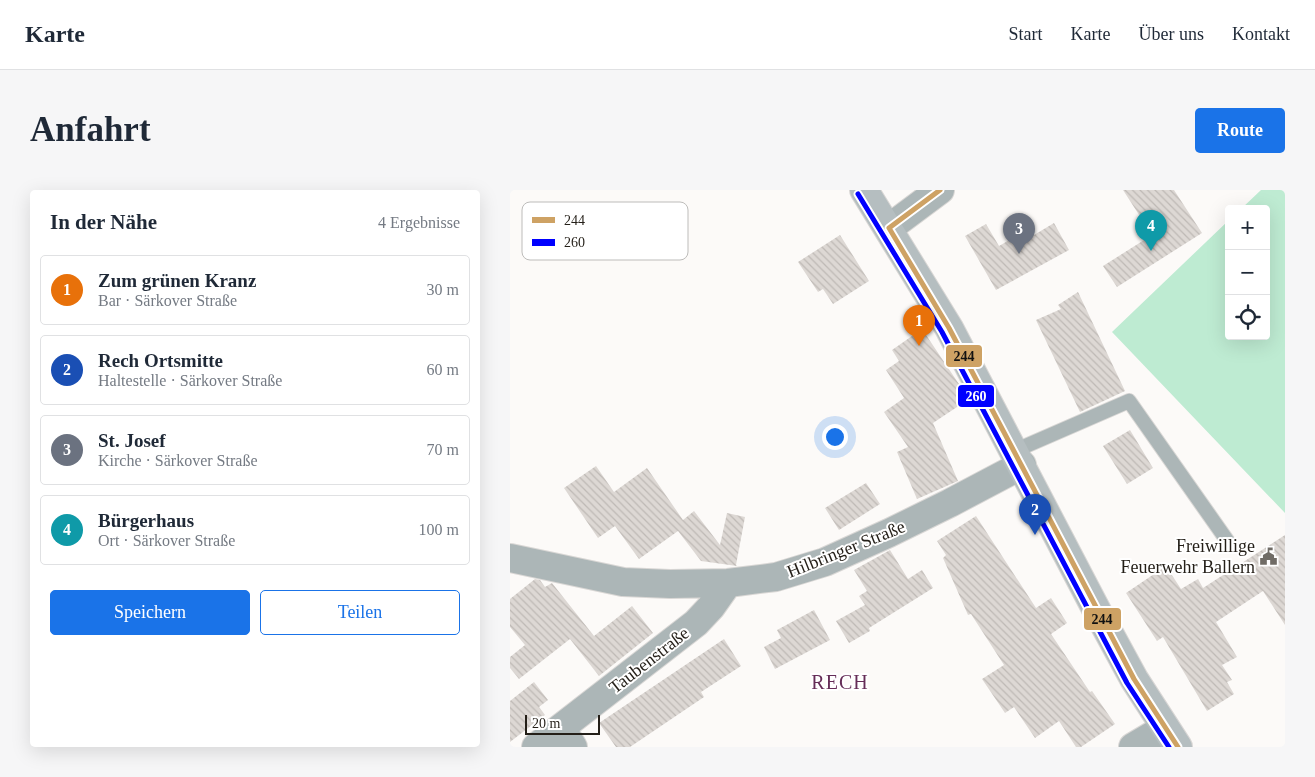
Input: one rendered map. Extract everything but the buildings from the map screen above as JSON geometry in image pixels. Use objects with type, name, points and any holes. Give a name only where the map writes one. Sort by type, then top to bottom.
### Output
[{"type":"main road","points":[[864,190],[949,328],[1106,628],[1134,679],[1171,737]]},
{"type":"street","points":[[889,228],[940,190]]},
{"type":"street","name":"Hilbringer Straße","points":[[510,558],[623,582],[670,584],[728,583],[776,577],[825,562],[906,525],[1018,458]]},
{"type":"street","name":"Taubenstraße","points":[[536,747],[567,738],[696,623],[711,607],[728,583]]},
{"type":"street","points":[[1133,747],[1171,737]]},
{"type":"lane","points":[[1018,458],[1129,401],[1231,546]]},
{"type":"green space","points":[[1261,190],[1285,190],[1285,513],[1112,332],[1225,224],[1225,340],[1270,340],[1270,205],[1245,205]]},
{"type":"transit line","name":"244","points":[[889,228],[940,190]]},
{"type":"transit line","name":"260","points":[[858,194],[942,332],[1127,683],[1169,747]]},
{"type":"transit line","name":"244","points":[[889,228],[949,328],[1134,679],[1178,747]]},
{"type":"place","name":"Bürgerhaus","points":[[1151,251]]},
{"type":"place","name":"St. Josef","points":[[1019,254]]},
{"type":"place","name":"Zum grünen Kranz","points":[[919,346]]},
{"type":"place","name":"Rech Ortsmitte","points":[[1035,535]]},
{"type":"place","name":"Freiwillige Feuerwehr Ballern","points":[[1269,556]]},
{"type":"district","name":"RECH","points":[[840,682]]}]
